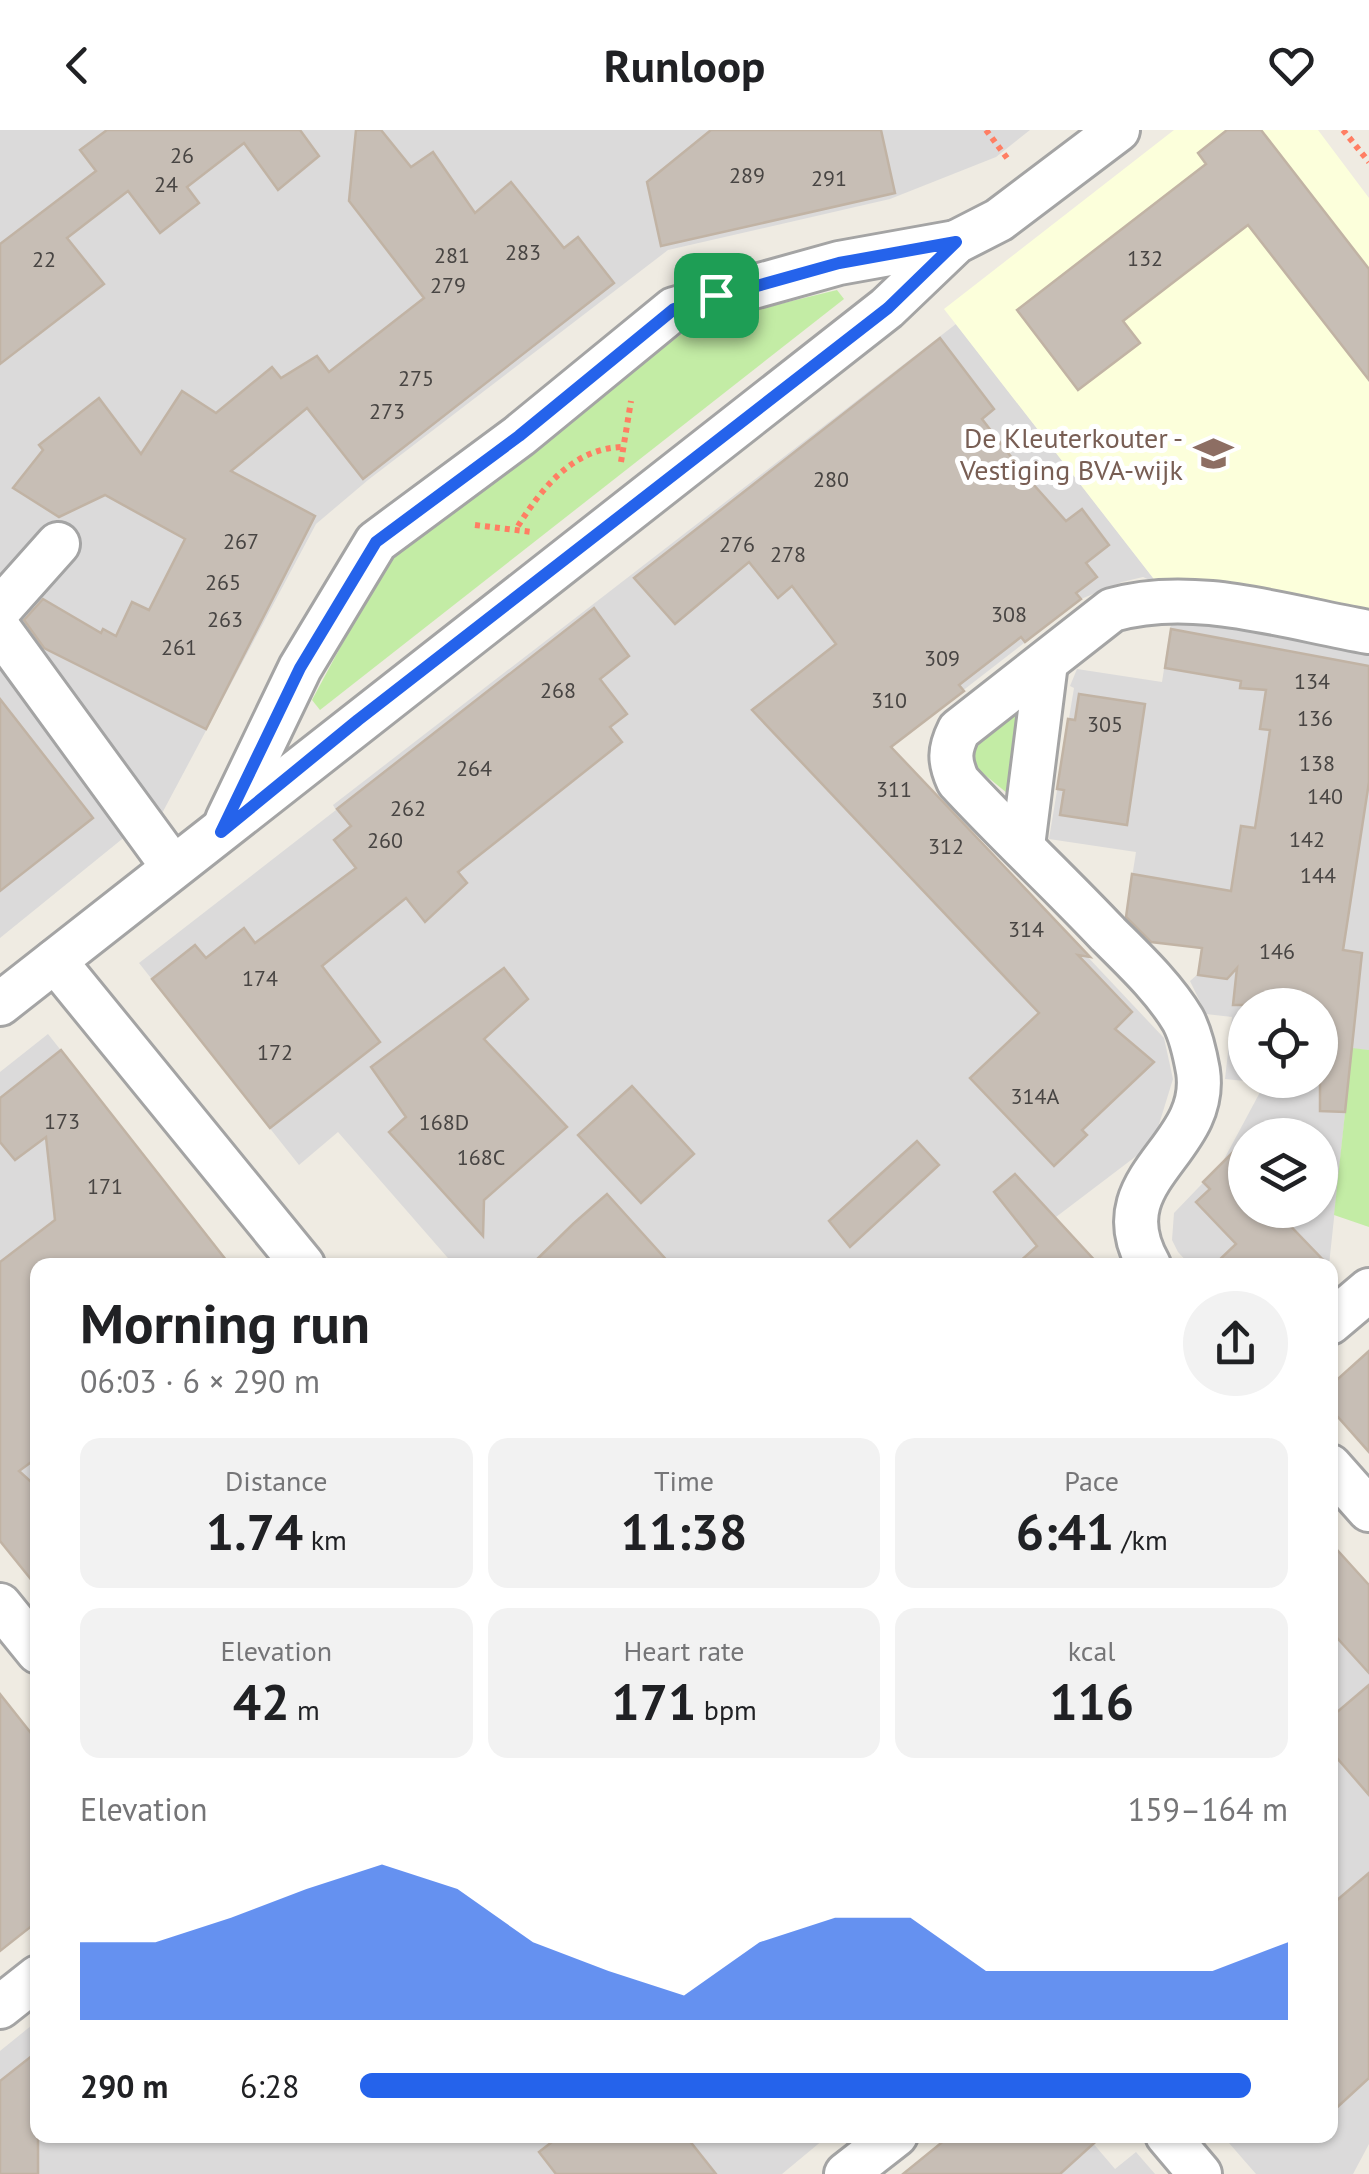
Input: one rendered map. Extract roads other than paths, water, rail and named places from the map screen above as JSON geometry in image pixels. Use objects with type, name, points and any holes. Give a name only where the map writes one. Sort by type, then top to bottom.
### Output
[{"type":"street","points":[[221,832],[300,668],[376,542],[409,521],[674,309],[839,263],[956,242],[999,220],[1118,130]]},
{"type":"street","points":[[0,1004],[888,308],[956,242]]},
{"type":"street","points":[[0,609],[58,544]]},
{"type":"street","points":[[1146,1258],[1136,1232],[1139,1198],[1148,1177],[1176,1144],[1196,1104],[1199,1076],[1185,1024],[1166,997],[958,781],[950,763],[951,745],[959,730],[1112,610],[1142,601],[1264,612],[1369,632]]},
{"type":"street","points":[[0,630],[172,867]]},
{"type":"street","points":[[1024,846],[1046,663]]},
{"type":"street","points":[[55,960],[297,1258]]},
{"type":"street","points":[[1338,1317],[1369,1290]]},
{"type":"street","points":[[1338,1475],[1369,1510]]},
{"type":"street","points":[[0,1604],[30,1642]]},
{"type":"street","points":[[0,2006],[30,1983]]},
{"type":"street","points":[[846,2174],[886,2143]]},
{"type":"street","points":[[1174,2143],[1200,2174]]},
{"type":"place","name":"De Kleuterkouter - Vestiging BVA-wijk","points":[[1213,453]]}]
